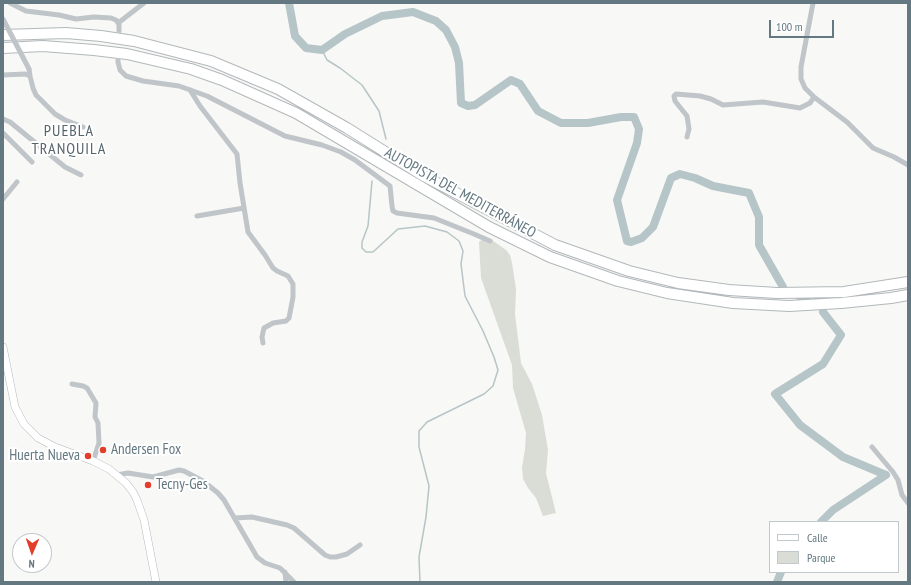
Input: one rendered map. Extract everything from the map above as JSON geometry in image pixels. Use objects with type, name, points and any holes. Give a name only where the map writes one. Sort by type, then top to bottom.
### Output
[{"type":"highway","points":[[3,29],[45,30],[66,33]]},
{"type":"highway","name":"AUTOPISTA DEL MEDITERRÁNEO","points":[[3,35],[66,33],[101,36],[161,47],[211,62],[278,89],[347,128],[422,175],[555,245],[629,271],[678,283],[729,290],[777,293],[844,292],[908,282]]},
{"type":"highway","name":"AUTOPISTA DEL MEDITERRÁNEO","points":[[3,48],[44,46],[127,54],[191,69],[222,80],[296,113],[489,227],[550,257],[618,280],[668,293],[740,303],[789,306],[841,304],[908,295]]},
{"type":"highway","points":[[3,54],[59,47]]},
{"type":"main road","points":[[3,347],[15,407],[24,424],[38,438],[55,447],[93,461],[109,469],[117,475],[133,492],[141,510],[156,582]]},
{"type":"street","points":[[10,3],[26,11],[59,15],[76,19],[103,16],[118,22]]},
{"type":"street","points":[[118,22],[144,3]]},
{"type":"street","points":[[813,3],[800,73],[805,88],[814,97],[848,122],[873,148],[908,165]]},
{"type":"street","points":[[3,19],[29,69],[32,88],[36,95],[55,114],[65,120],[83,127]]},
{"type":"street","points":[[118,22],[119,31]]},
{"type":"street","points":[[118,54],[120,70],[126,76],[143,81],[179,86],[207,96],[284,136],[322,145],[341,152],[355,160],[390,186],[392,206],[394,211],[397,213],[434,218],[490,241]]},
{"type":"street","points":[[3,75],[24,74],[30,76]]},
{"type":"street","points":[[190,90],[209,118],[237,154],[248,232],[265,254],[273,268],[277,272],[288,276],[294,288],[289,318],[286,321],[273,323],[264,328],[262,343]]},
{"type":"street","points":[[687,137],[689,122],[687,116],[675,101],[674,96],[676,94],[700,96],[711,99],[722,105],[763,102],[800,108],[810,103],[814,97]]},
{"type":"street","points":[[3,119],[10,122],[64,167],[80,175]]},
{"type":"street","points":[[3,134],[8,137],[32,162]]},
{"type":"street","points":[[3,199],[17,182]]},
{"type":"street","points":[[197,216],[244,208]]},
{"type":"street","points":[[72,384],[87,388],[96,403],[95,417],[98,423],[99,443],[93,461]]},
{"type":"street","points":[[872,447],[893,472],[898,480],[902,495],[908,503]]},
{"type":"street","points":[[117,475],[128,473],[153,477],[173,470],[184,471],[204,481],[218,493],[235,518],[257,557],[285,572],[294,582]]},
{"type":"street","points":[[235,518],[252,517],[287,525],[294,528],[325,556],[336,557],[347,554],[360,545]]},
{"type":"street","points":[[285,572],[286,582]]},
{"type":"green space","points":[[489,238],[506,250],[510,255],[516,289],[515,314],[521,363],[532,384],[542,415],[548,450],[546,473],[556,513],[543,516],[536,498],[523,479],[522,468],[526,433],[513,388],[512,365],[481,278],[479,242],[483,239]]},
{"type":"waterway","points":[[289,3],[295,36],[306,48],[322,50],[345,34],[382,16],[413,12],[436,21],[446,30],[455,47],[459,63],[461,103],[468,106],[475,105],[511,80],[520,84],[538,111],[561,123],[588,123],[621,117],[634,117],[639,129],[637,143],[617,200],[627,241],[631,242],[642,238],[653,227],[671,178],[680,174],[695,178],[713,186],[749,193],[759,217],[759,245],[783,287]]},
{"type":"waterway","points":[[322,50],[327,60],[362,85],[379,111],[386,139]]},
{"type":"waterway","points":[[372,181],[368,226],[362,242],[362,248],[366,252],[373,252],[398,229],[425,226],[447,232],[459,241],[463,251],[461,264],[465,296],[483,331],[498,370],[493,386],[484,394],[427,422],[419,431],[419,447],[429,486],[426,517],[419,557],[420,582]]},
{"type":"waterway","points":[[799,296],[807,301]]},
{"type":"waterway","points":[[822,521],[833,510],[886,475],[843,457],[800,425],[775,394],[823,364],[841,335],[823,312]]},
{"type":"waterway","points":[[777,582],[781,573]]},
{"type":"place","name":"Andersen Fox","points":[[103,450]]},
{"type":"place","name":"Huerta Nueva","points":[[88,456]]},
{"type":"place","name":"Tecny-Ges","points":[[148,485]]},
{"type":"district","name":"PUEBLA TRANQUILA","points":[[69,140]]}]
